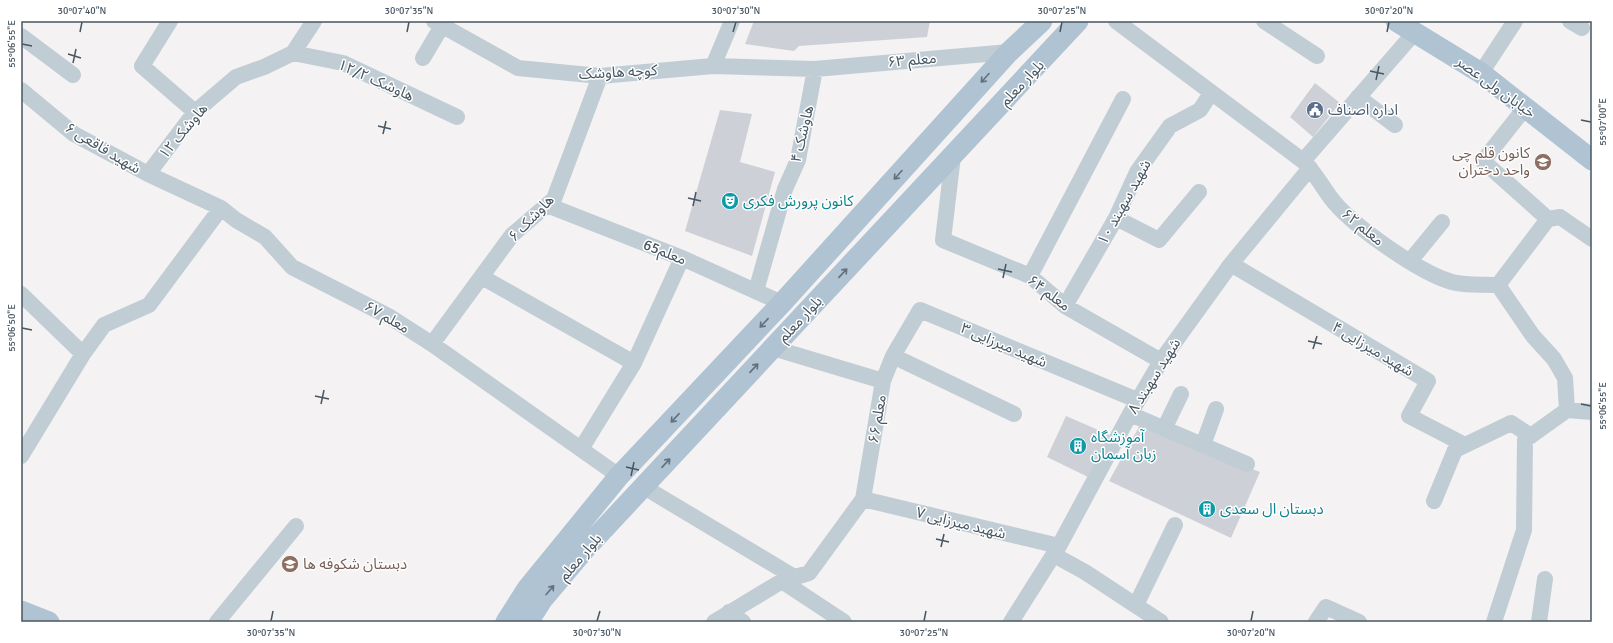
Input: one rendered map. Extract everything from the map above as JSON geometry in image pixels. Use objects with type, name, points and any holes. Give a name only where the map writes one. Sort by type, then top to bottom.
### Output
[{"type":"main road","name":"بلوار معلم","points":[[506,622],[527,589],[619,476],[782,303],[1009,52],[1042,21]]},
{"type":"main road","name":"بلوار معلم","points":[[528,622],[542,600],[586,548],[1078,21]]},
{"type":"main road","name":"خیابان ولی عصر","points":[[1396,21],[1481,73],[1591,157]]},
{"type":"main road","points":[[21,612],[49,622]]},
{"type":"street","points":[[170,21],[142,66],[195,112]]},
{"type":"street","points":[[293,53],[314,21]]},
{"type":"street","points":[[713,66],[732,21]]},
{"type":"street","name":"معلم ۶۲","points":[[1116,21],[1307,164],[1335,203],[1364,231],[1429,274],[1453,283],[1498,284]]},
{"type":"street","points":[[1264,21],[1317,56]]},
{"type":"street","points":[[1481,73],[1515,21]]},
{"type":"street","points":[[423,58],[438,23]]},
{"type":"street","name":"کوچه هاوشک","points":[[438,23],[518,68],[600,76],[713,66],[815,69]]},
{"type":"street","name":"شهید سهبند ۸","points":[[1011,622],[1056,551],[1130,414],[1161,361],[1231,264],[1358,97],[1415,32]]},
{"type":"street","points":[[21,36],[73,75]]},
{"type":"street","name":"معلم ۶۳","points":[[815,69],[1009,52]]},
{"type":"street","name":"هاوشک ۱۲","points":[[148,174],[195,112],[236,77],[264,67],[293,53]]},
{"type":"street","name":"هاوشک ۱۲/۲","points":[[293,53],[343,63],[457,117]]},
{"type":"street","name":"هاوشک ۴","points":[[756,291],[785,189],[798,160],[815,69]]},
{"type":"street","name":"هاوشک ۶","points":[[432,344],[512,235],[554,199],[600,76]]},
{"type":"street","name":"شهید فاقعی ۶","points":[[21,90],[74,134],[148,174]]},
{"type":"street","name":"شهید سهبند ۱۰","points":[[1065,306],[1116,218],[1137,172],[1170,126],[1200,110],[1211,93]]},
{"type":"street","points":[[1358,97],[1394,125]]},
{"type":"street","points":[[1030,276],[1122,99]]},
{"type":"street","points":[[1525,108],[1482,161],[1548,219]]},
{"type":"street","name":"معلم ۶۴","points":[[953,156],[943,240],[1030,276],[1065,306],[1161,361]]},
{"type":"street","name":"معلم ۶۷","points":[[148,174],[221,208],[236,220],[265,236],[292,267],[390,317],[432,344],[619,476]]},
{"type":"street","points":[[1116,218],[1159,240],[1199,192]]},
{"type":"street","name":"معلم65","points":[[547,205],[682,258],[782,303]]},
{"type":"street","points":[[22,452],[83,354],[104,325],[149,306],[221,208]]},
{"type":"street","points":[[1567,410],[1565,378],[1554,359],[1533,336],[1498,284],[1548,219],[1560,217],[1592,239]]},
{"type":"street","points":[[1410,261],[1442,222]]},
{"type":"street","points":[[581,449],[634,363],[682,258]]},
{"type":"street","name":"شهید میرزایی ۴","points":[[1231,264],[1428,381],[1410,416],[1465,445]]},
{"type":"street","points":[[482,277],[634,363]]},
{"type":"street","points":[[21,294],[83,354]]},
{"type":"street","name":"شهید میرزایی ۳","points":[[893,356],[920,310],[1138,400]]},
{"type":"street","name":"معلم ۶۶","points":[[773,348],[883,381],[863,499]]},
{"type":"street","points":[[883,381],[893,356],[1014,414]]},
{"type":"street","points":[[1164,429],[1181,394]]},
{"type":"street","points":[[1203,445],[1216,409]]},
{"type":"street","points":[[1494,622],[1524,530],[1525,440],[1567,410],[1592,412]]},
{"type":"street","points":[[1130,414],[1247,464]]},
{"type":"street","points":[[1434,501],[1455,450],[1510,423],[1531,436]]},
{"type":"street","points":[[644,487],[789,579],[844,622]]},
{"type":"street","points":[[714,622],[729,612],[789,579],[809,573],[863,499]]},
{"type":"street","name":"شهید میرزایی ۷","points":[[863,499],[1056,551],[1161,622]]},
{"type":"street","points":[[1136,605],[1175,525]]},
{"type":"street","points":[[217,622],[296,526]]},
{"type":"street","points":[[1539,622],[1545,579]]},
{"type":"street","points":[[1316,622],[1326,607],[1359,622]]},
{"type":"street","points":[[729,612],[743,622]]},
{"type":"building","points":[[754,21],[930,21],[927,37],[799,46],[794,51],[745,44]]},
{"type":"building","name":"اداره اصناف","points":[[1315,83],[1340,103],[1313,137],[1290,117]]},
{"type":"building","name":"کانون پرورش فکری","points":[[720,110],[752,114],[740,162],[775,172],[752,256],[685,231]]},
{"type":"building","name":"آموزشگاه زبان آسمان","points":[[1066,416],[1110,435],[1088,477],[1047,457]]},
{"type":"building","name":"دبستان ال سعدی","points":[[1140,425],[1260,472],[1231,538],[1109,481]]},
{"type":"place","name":"اداره اصناف","points":[[1315,110]]},
{"type":"place","name":"کانون قلم چی واحد دختران","points":[[1543,162]]},
{"type":"place","name":"کانون پرورش فکری","points":[[730,201]]},
{"type":"place","name":"آموزشگاه زبان آسمان","points":[[1078,446]]},
{"type":"place","name":"دبستان ال سعدی","points":[[1207,509]]},
{"type":"place","name":"دبستان شکوفه ها","points":[[290,564]]}]
